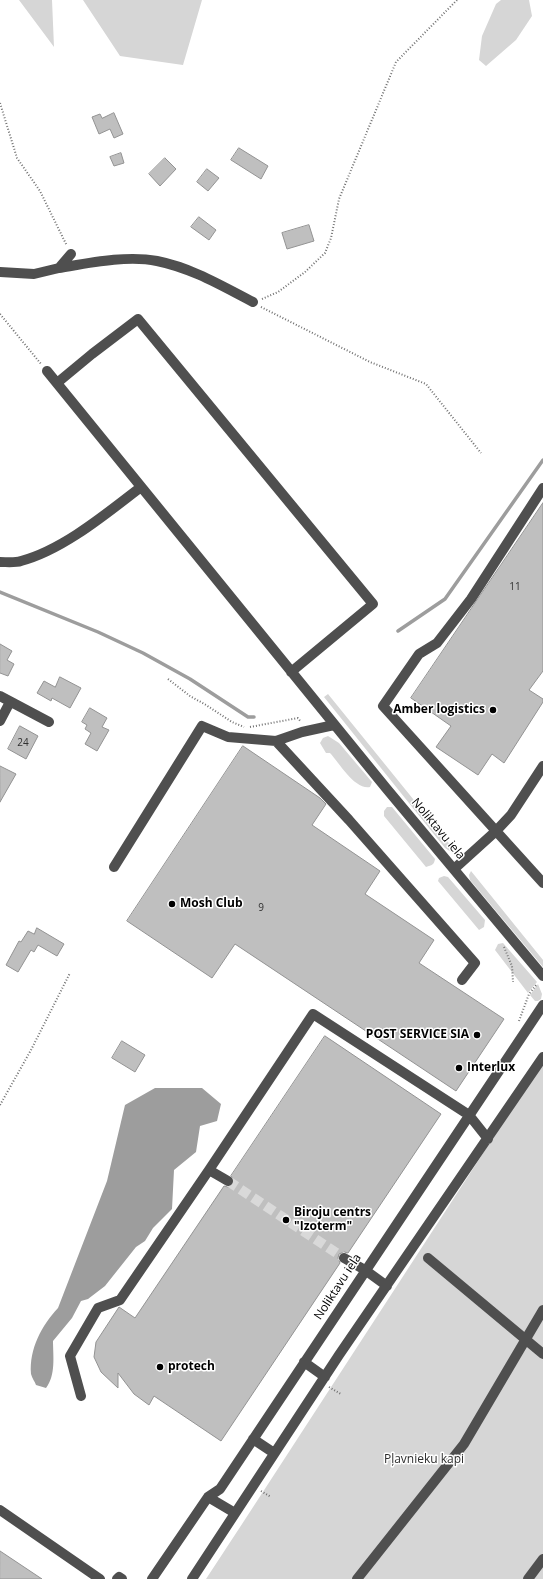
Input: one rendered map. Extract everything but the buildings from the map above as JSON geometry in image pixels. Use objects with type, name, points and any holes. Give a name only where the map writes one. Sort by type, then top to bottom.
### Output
[{"type":"street","points":[[59,268],[71,254]]},
{"type":"street","points":[[0,272],[34,274],[94,262],[126,260],[156,261],[193,272],[253,302]]},
{"type":"street","points":[[57,383],[138,319],[373,604],[291,672]]},
{"type":"street","name":"Noliktavu iela","points":[[48,372],[334,725],[543,976]]},
{"type":"street","points":[[0,562],[20,562],[38,555],[69,538],[141,487]]},
{"type":"street","points":[[543,488],[471,599],[437,643],[419,654],[383,706],[543,883]]},
{"type":"street","points":[[0,696],[49,722]]},
{"type":"street","points":[[0,722],[10,702]]},
{"type":"street","points":[[114,867],[202,726],[228,737],[276,741],[305,731],[334,725]]},
{"type":"street","points":[[276,741],[349,820],[475,963],[462,980]]},
{"type":"street","points":[[454,869],[496,831],[511,815],[543,766]]},
{"type":"street","name":"Noliktavu iela","points":[[152,1579],[208,1497],[220,1489],[468,1115],[543,1005]]},
{"type":"street","points":[[81,1396],[70,1356],[98,1308],[120,1300],[209,1170],[312,1014],[468,1115],[488,1139]]},
{"type":"street","points":[[192,1579],[325,1377],[543,1057]]},
{"type":"street","points":[[209,1170],[228,1181]]},
{"type":"street","points":[[344,1258],[365,1270],[387,1286]]},
{"type":"street","points":[[428,1258],[543,1354]]},
{"type":"street","points":[[357,1579],[464,1444],[543,1310]]},
{"type":"street","points":[[304,1362],[325,1377]]},
{"type":"street","points":[[253,1439],[274,1453]]},
{"type":"street","points":[[208,1497],[235,1513]]},
{"type":"street","points":[[0,1510],[100,1579]]},
{"type":"street","points":[[528,1579],[543,1559]]},
{"type":"street","points":[[117,1579],[119,1577],[122,1579]]},
{"type":"path","points":[[253,302],[278,292],[305,272],[325,253],[331,238],[339,199],[396,62],[456,0]]},
{"type":"path","points":[[0,103],[17,158],[40,190],[71,254]]},
{"type":"path","points":[[253,302],[267,311],[370,362],[426,384],[481,454]]},
{"type":"path","points":[[0,314],[48,372]]},
{"type":"path","points":[[168,680],[190,696],[232,722],[246,728],[298,718],[305,731]]},
{"type":"path","points":[[506,933],[503,943],[512,966],[513,982]]},
{"type":"path","points":[[0,1105],[31,1050],[70,973]]},
{"type":"path","points":[[518,1022],[529,994],[543,976]]},
{"type":"green space","points":[[19,0],[52,0],[54,47]]},
{"type":"green space","points":[[83,0],[202,0],[183,65],[120,56]]},
{"type":"green space","points":[[501,0],[529,0],[532,16],[516,40],[486,66],[479,60],[482,36],[496,4]]},
{"type":"green space","points":[[328,694],[456,852],[451,852],[445,848],[324,697]]},
{"type":"green space","points":[[328,736],[339,743],[372,782],[370,787],[364,787],[353,780],[330,753],[326,753],[320,743],[323,738]]},
{"type":"green space","points":[[387,807],[392,807],[435,859],[432,864],[426,867],[384,816],[384,811]]},
{"type":"green space","points":[[471,871],[543,960],[543,967],[470,880],[469,875]]},
{"type":"green space","points":[[444,876],[448,877],[485,920],[484,927],[479,930],[438,881],[439,878]]},
{"type":"green space","points":[[503,943],[537,982],[528,993],[495,950],[498,944]]},
{"type":"green space","points":[[538,984],[542,994],[541,999],[535,1001],[530,995]]},
{"type":"green space","name":"Pļavnieku kapi","points":[[543,1061],[543,1579],[206,1579],[244,1521]]},
{"type":"shaded area","points":[[155,1088],[202,1088],[221,1104],[217,1121],[200,1126],[196,1152],[174,1170],[172,1209],[153,1228],[145,1241],[136,1247],[105,1286],[88,1299],[81,1301],[72,1318],[53,1341],[53,1371],[49,1383],[46,1388],[36,1385],[31,1374],[34,1347],[42,1330],[58,1308],[107,1181],[125,1105]]},
{"type":"waterway","points":[[398,631],[445,599],[543,460]]},
{"type":"waterway","points":[[0,592],[98,632],[143,653],[190,679],[248,717],[254,717]]},
{"type":"tunnel","points":[[228,1181],[344,1258]]},
{"type":"place","name":"Amber logistics","points":[[493,710]]},
{"type":"place","name":"Mosh Club","points":[[172,904]]},
{"type":"place","name":"POST SERVICE SIA","points":[[477,1035]]},
{"type":"place","name":"Interlux","points":[[459,1068]]},
{"type":"place","name":"Biroju centrs \"Izoterm\"","points":[[286,1220]]},
{"type":"place","name":"protech","points":[[160,1367]]}]
